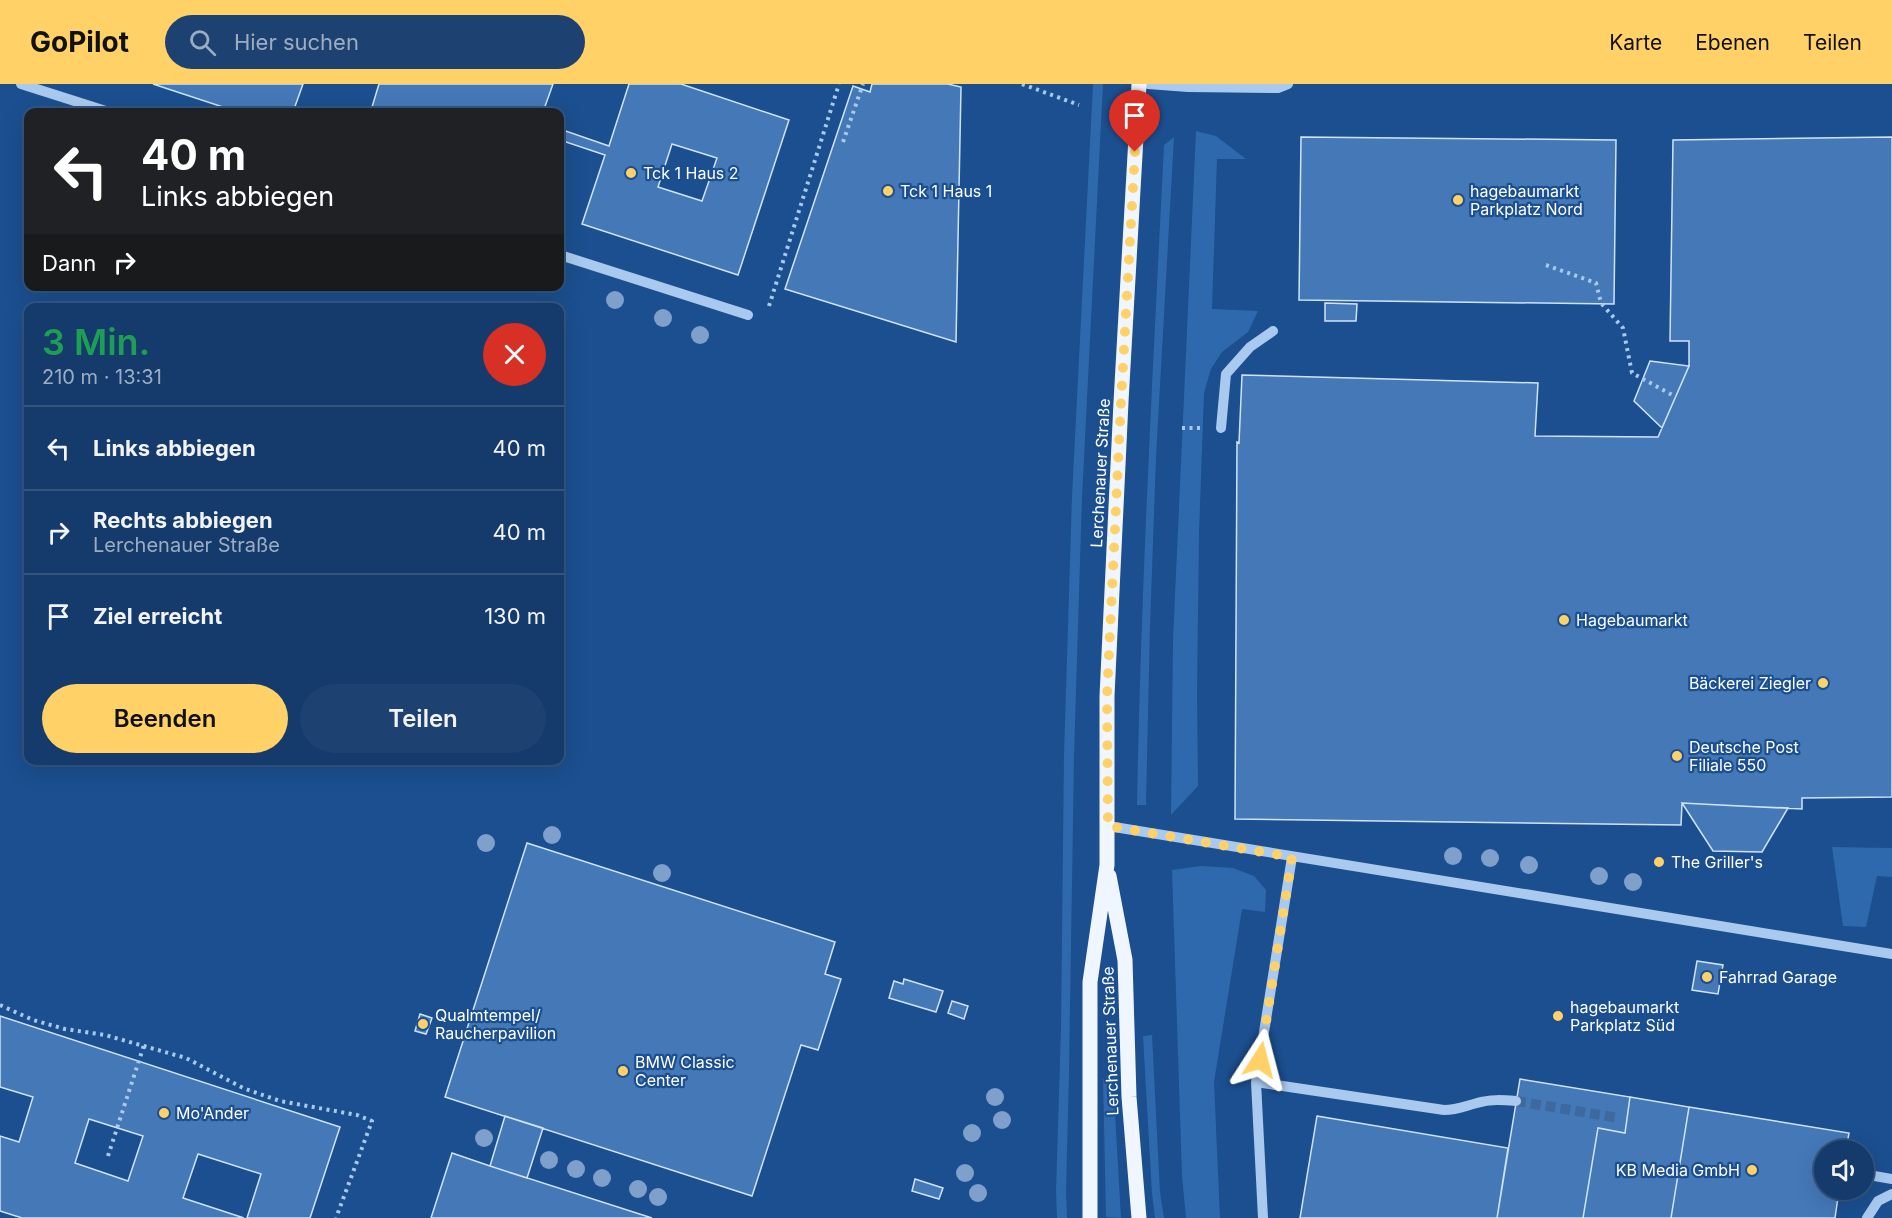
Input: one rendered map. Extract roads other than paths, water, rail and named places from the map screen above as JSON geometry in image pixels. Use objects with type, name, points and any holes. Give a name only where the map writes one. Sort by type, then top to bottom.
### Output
[{"type":"main road","name":"Lerchenauer Straße","points":[[1090,1218],[1090,982],[1107,865],[1107,696],[1121,390],[1139,84]]},
{"type":"main road","name":"Lerchenauer Straße","points":[[1107,865],[1125,960],[1129,1097],[1139,1218]]},
{"type":"lane","points":[[21,84],[96,108]]},
{"type":"lane","points":[[1148,84],[1278,88],[1288,84]]},
{"type":"lane","points":[[564,256],[748,315]]},
{"type":"lane","points":[[1221,428],[1226,374],[1250,347],[1273,331]]},
{"type":"lane","points":[[1108,826],[1892,954]]},
{"type":"lane","points":[[1263,1218],[1256,1082],[1292,857]]},
{"type":"lane","points":[[1256,1082],[1444,1110],[1457,1110],[1494,1100],[1516,1101]]},
{"type":"lane","points":[[1874,1176],[1892,1179]]},
{"type":"lane","points":[[1867,1218],[1878,1201],[1892,1194]]},
{"type":"tunnel","points":[[1516,1101],[1619,1118]]},
{"type":"place","name":"Tck 1 Haus 2","points":[[631,173]]},
{"type":"place","name":"Tck 1 Haus 1","points":[[888,191]]},
{"type":"place","name":"hagebaumarkt Parkplatz Nord","points":[[1458,200]]},
{"type":"place","name":"Hagebaumarkt","points":[[1564,620]]},
{"type":"place","name":"Bäckerei Ziegler","points":[[1823,683]]},
{"type":"place","name":"Deutsche Post Filiale 550","points":[[1677,756]]},
{"type":"place","name":"The Griller's","points":[[1659,862]]},
{"type":"place","name":"Fahrrad Garage","points":[[1707,977]]},
{"type":"place","name":"hagebaumarkt Parkplatz Süd","points":[[1558,1016]]},
{"type":"place","name":"Qualmtempel/ Raucherpavilion","points":[[423,1024]]},
{"type":"place","name":"BMW Classic Center","points":[[623,1071]]},
{"type":"place","name":"Mo'Ander","points":[[164,1113]]},
{"type":"place","name":"KB Media GmbH","points":[[1752,1170]]}]
